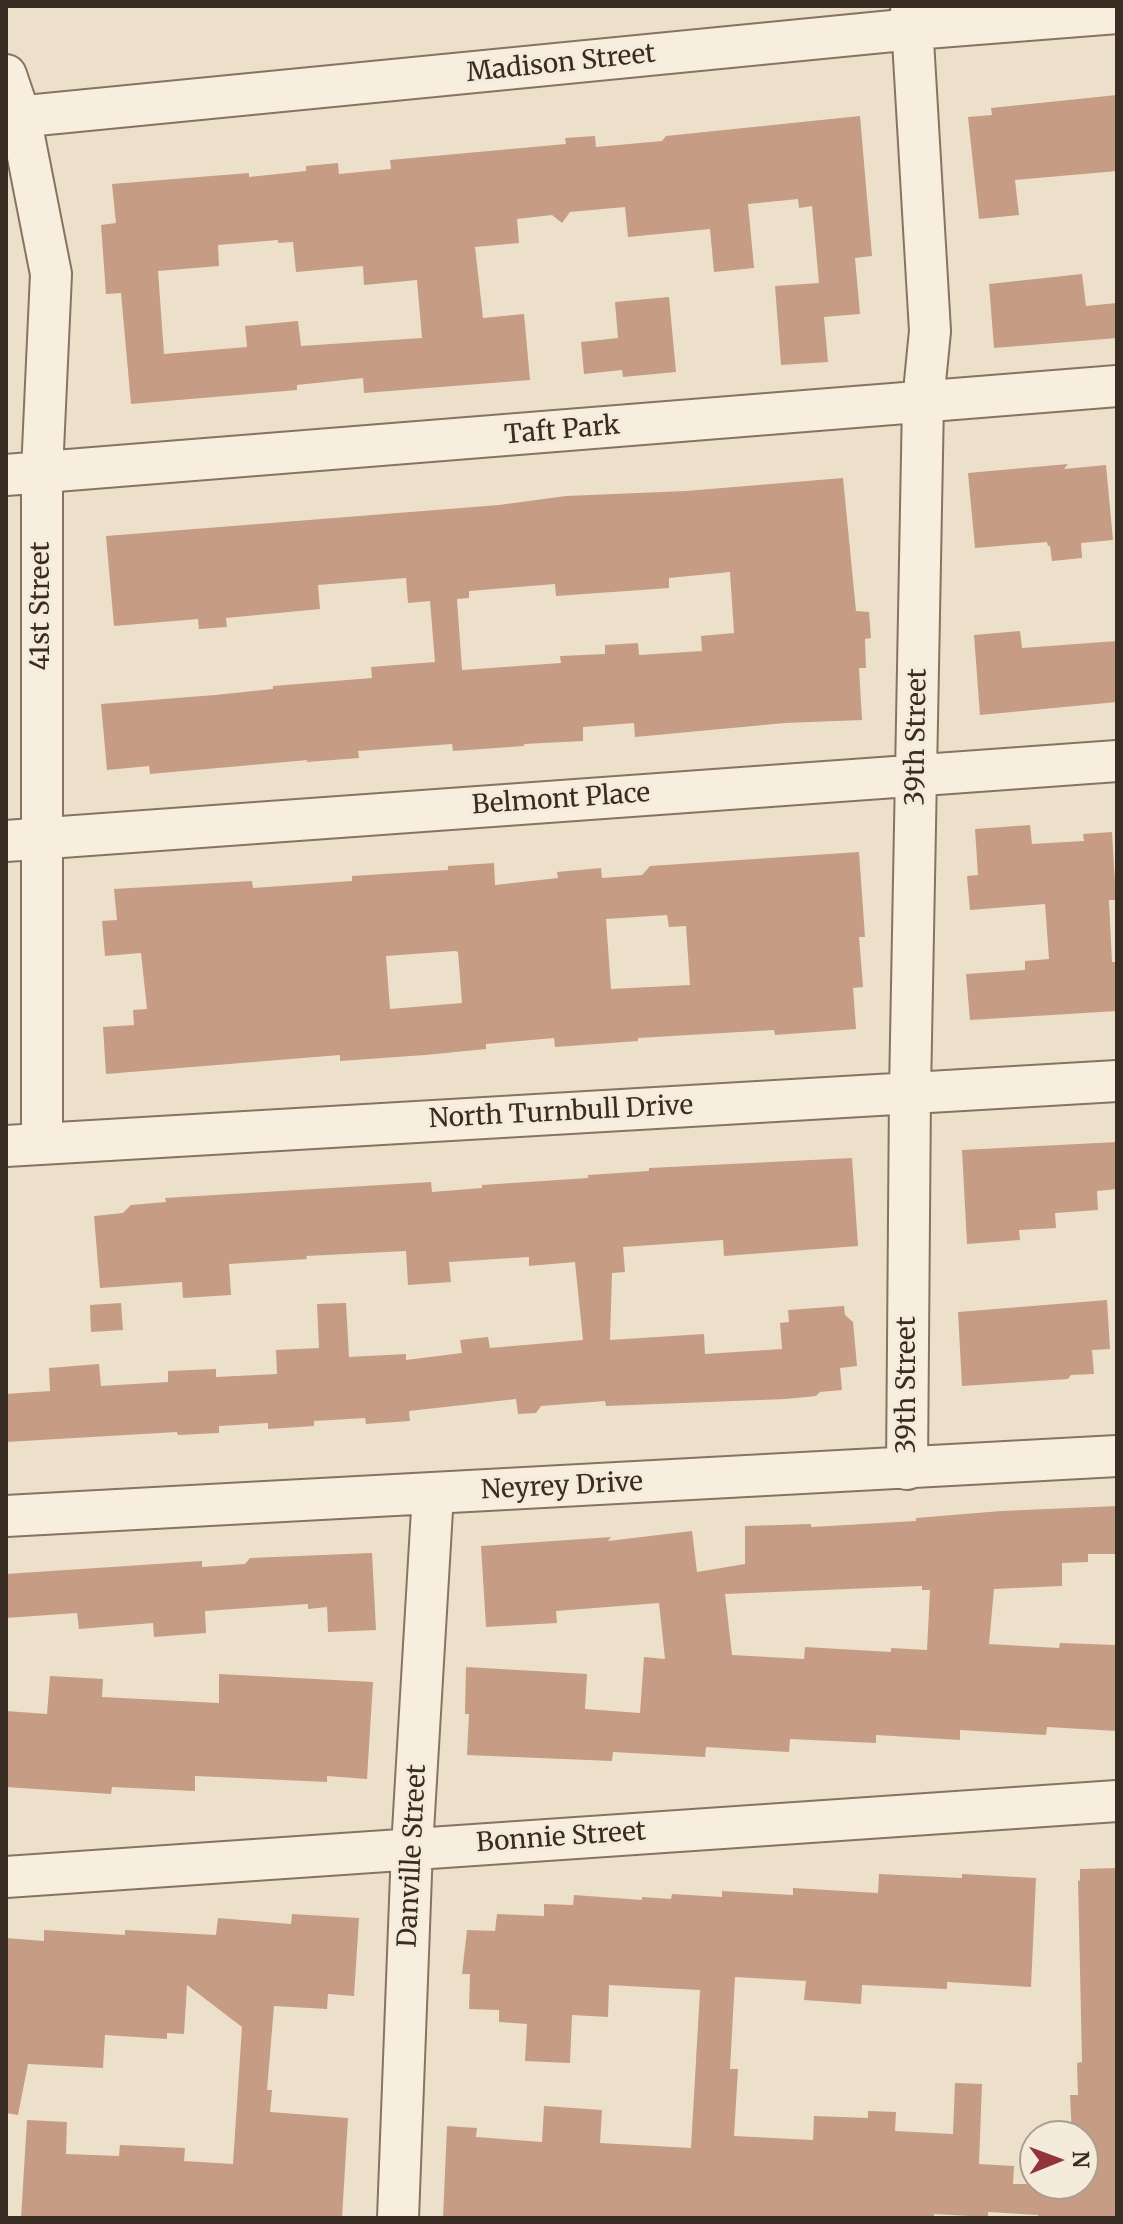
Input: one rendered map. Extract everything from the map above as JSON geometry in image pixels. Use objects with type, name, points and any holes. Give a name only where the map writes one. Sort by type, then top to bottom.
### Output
[{"type":"street","name":"Madison Street","points":[[13,117],[912,18],[1117,13]]},
{"type":"street","name":"39th Street","points":[[907,1469],[910,1092],[923,402],[930,331],[912,18]]},
{"type":"street","name":"41st Street","points":[[6,75],[13,117],[51,274],[24,473],[24,1144]]},
{"type":"street","name":"Taft Park","points":[[24,473],[1117,386]]},
{"type":"street","name":"Belmont Place","points":[[23,839],[1117,761]]},
{"type":"street","name":"North Turnbull Drive","points":[[24,1144],[1117,1081]]},
{"type":"street","name":"Neyrey Drive","points":[[6,1516],[1117,1456]]},
{"type":"street","name":"Danville Street","points":[[398,2218],[412,1848],[433,1493]]},
{"type":"street","name":"Bonnie Street","points":[[6,1877],[1117,1801]]},
{"type":"building","points":[[1117,95],[1117,171],[1015,180],[1019,215],[979,219],[968,117],[992,115],[991,108]]},
{"type":"building","points":[[860,116],[872,256],[855,258],[860,314],[824,317],[828,362],[781,365],[775,286],[819,283],[812,206],[799,208],[798,199],[748,204],[754,268],[714,272],[710,229],[628,237],[625,207],[570,212],[562,223],[552,215],[517,219],[519,243],[475,247],[483,318],[524,314],[530,380],[364,393],[363,378],[297,385],[297,390],[131,404],[121,293],[106,294],[101,225],[116,223],[112,184],[249,173],[249,177],[306,171],[306,166],[338,163],[339,174],[391,169],[390,160],[566,144],[565,138],[595,136],[596,147],[662,141],[666,136]],"holes":[[[278,240],[278,243],[293,242],[296,272],[363,266],[364,285],[417,280],[422,338],[301,346],[298,321],[245,326],[247,347],[164,354],[158,271],[219,266],[218,245]]]},
{"type":"building","points":[[1082,274],[1086,306],[1117,303],[1117,338],[994,348],[989,284]]},
{"type":"building","points":[[669,297],[676,372],[623,377],[622,370],[584,374],[581,342],[618,338],[615,302]]},
{"type":"building","points":[[1068,464],[1064,469],[1106,465],[1113,540],[1081,543],[1082,558],[1052,561],[1047,542],[975,548],[968,473]]},
{"type":"building","points":[[843,478],[856,611],[869,612],[871,638],[865,639],[866,668],[859,668],[862,720],[785,723],[635,737],[634,723],[583,727],[583,741],[453,751],[452,744],[358,751],[359,758],[150,774],[149,766],[107,770],[101,704],[372,678],[371,667],[435,662],[430,601],[408,603],[406,578],[318,585],[320,609],[226,618],[227,627],[199,629],[198,619],[114,626],[106,536],[499,505],[566,496],[686,491]],"holes":[[[730,572],[734,633],[701,636],[702,651],[639,655],[638,643],[605,645],[605,654],[560,656],[561,663],[462,670],[457,599],[469,598],[469,591],[555,584],[556,596],[669,588],[669,578]]]},
{"type":"building","points":[[1020,631],[1022,648],[1117,641],[1117,702],[980,715],[974,635]]},
{"type":"building","points":[[1030,825],[1032,844],[1084,841],[1083,834],[1112,832],[1116,900],[1109,900],[1112,962],[1117,962],[1117,1011],[970,1020],[966,974],[1025,970],[1025,961],[1049,959],[1045,904],[970,910],[967,876],[978,875],[975,829]]},
{"type":"building","points":[[859,852],[865,937],[859,937],[863,987],[853,988],[856,1029],[775,1035],[774,1030],[638,1038],[638,1041],[555,1047],[554,1038],[486,1044],[486,1049],[425,1055],[340,1061],[340,1055],[106,1074],[103,1027],[134,1025],[133,1010],[147,1009],[141,953],[105,956],[102,921],[117,920],[114,889],[252,881],[253,888],[352,881],[352,876],[448,870],[448,866],[494,863],[495,885],[558,878],[557,872],[601,868],[602,878],[642,875],[650,866]],"holes":[[[667,915],[669,927],[686,926],[690,985],[611,989],[606,919]],[[458,952],[462,1003],[390,1009],[386,956]]]},
{"type":"building","points":[[1117,1142],[1117,1189],[1097,1191],[1098,1210],[1055,1213],[1056,1228],[1019,1230],[1020,1240],[967,1244],[962,1150]]},
{"type":"building","points":[[852,1158],[858,1246],[724,1256],[723,1240],[623,1247],[625,1272],[612,1273],[610,1340],[704,1334],[705,1354],[782,1349],[780,1323],[789,1322],[788,1310],[844,1306],[845,1315],[853,1322],[857,1366],[840,1368],[842,1390],[786,1399],[606,1406],[605,1401],[541,1406],[536,1413],[518,1414],[516,1399],[409,1411],[410,1421],[366,1424],[365,1418],[314,1421],[314,1426],[268,1429],[268,1423],[219,1426],[219,1433],[178,1435],[177,1432],[6,1442],[6,1394],[50,1391],[49,1368],[99,1364],[101,1386],[168,1382],[168,1371],[216,1369],[216,1377],[277,1374],[276,1350],[319,1348],[317,1304],[346,1303],[349,1357],[406,1354],[406,1360],[462,1353],[460,1340],[488,1337],[490,1348],[583,1340],[575,1262],[529,1266],[529,1257],[449,1262],[451,1282],[408,1285],[406,1251],[306,1256],[307,1259],[229,1264],[231,1295],[183,1298],[182,1282],[100,1288],[94,1216],[123,1213],[131,1205],[166,1202],[165,1198],[431,1182],[432,1192],[482,1188],[482,1185],[588,1178],[588,1175],[649,1171],[649,1168]]},
{"type":"building","points":[[1107,1300],[1110,1349],[1092,1350],[1094,1374],[1071,1375],[1068,1379],[962,1386],[958,1312]]},
{"type":"building","points":[[121,1303],[123,1330],[91,1332],[90,1305]]},
{"type":"building","points":[[1117,1506],[1117,1554],[1088,1554],[1088,1562],[1062,1563],[1062,1586],[994,1589],[989,1644],[1059,1648],[1060,1643],[1117,1645],[1117,1731],[1047,1727],[1046,1735],[960,1730],[960,1740],[876,1735],[876,1743],[790,1739],[789,1752],[706,1747],[705,1757],[613,1752],[612,1761],[467,1755],[469,1714],[465,1714],[466,1667],[587,1674],[585,1709],[640,1713],[644,1657],[665,1659],[659,1603],[556,1611],[557,1623],[486,1627],[481,1546],[611,1537],[608,1541],[692,1531],[697,1572],[745,1564],[745,1526],[811,1524],[811,1527],[916,1521],[916,1518]],"holes":[[[922,1586],[922,1590],[930,1590],[927,1650],[891,1648],[891,1652],[805,1647],[804,1659],[732,1655],[725,1594]]]},
{"type":"building","points":[[372,1553],[376,1630],[328,1632],[327,1607],[308,1609],[308,1604],[205,1611],[206,1633],[154,1637],[153,1623],[79,1629],[77,1613],[6,1618],[6,1574],[202,1561],[202,1567],[245,1564],[250,1558]]},
{"type":"building","points":[[219,1674],[373,1682],[367,1779],[327,1776],[327,1782],[195,1776],[195,1791],[112,1787],[111,1794],[6,1787],[6,1711],[47,1714],[50,1676],[103,1679],[102,1697],[219,1703]]},
{"type":"building","points":[[1117,1868],[1117,2218],[1038,2218],[1038,2215],[988,2212],[988,2217],[934,2214],[934,2218],[443,2218],[447,2126],[477,2128],[476,2137],[542,2142],[544,2106],[602,2110],[600,2143],[691,2148],[700,1990],[609,1985],[608,2017],[572,2015],[570,2063],[525,2061],[527,2024],[499,2022],[499,2010],[469,2009],[470,1974],[462,1974],[467,1930],[495,1931],[497,1914],[544,1916],[544,1904],[573,1905],[574,1895],[642,1900],[642,1897],[671,1899],[672,1894],[722,1897],[722,1891],[793,1895],[793,1888],[878,1893],[879,1874],[1036,1878],[1031,1987],[947,1982],[947,1989],[862,1985],[861,2004],[804,2000],[806,1981],[735,1977],[730,2069],[738,2069],[734,2136],[813,2140],[814,2116],[868,2118],[868,2111],[896,2112],[895,2131],[953,2134],[955,2083],[982,2084],[979,2164],[1014,2166],[1013,2184],[1019,2184],[1019,2200],[1099,2200],[1099,2120],[1071,2120],[1070,2095],[1078,2095],[1077,2063],[1082,2062],[1080,1869]]},
{"type":"building","points":[[292,1914],[359,1918],[354,1996],[328,1994],[327,2009],[274,2006],[267,2090],[272,2090],[270,2112],[348,2118],[342,2218],[21,2218],[27,2120],[67,2122],[66,2154],[119,2156],[120,2145],[185,2148],[184,2161],[233,2164],[242,2027],[187,1985],[184,2034],[167,2033],[167,2039],[105,2035],[103,2068],[28,2064],[18,2115],[6,2113],[6,1938],[44,1941],[44,1930],[125,1935],[125,1930],[216,1935],[218,1918],[291,1924]]}]
